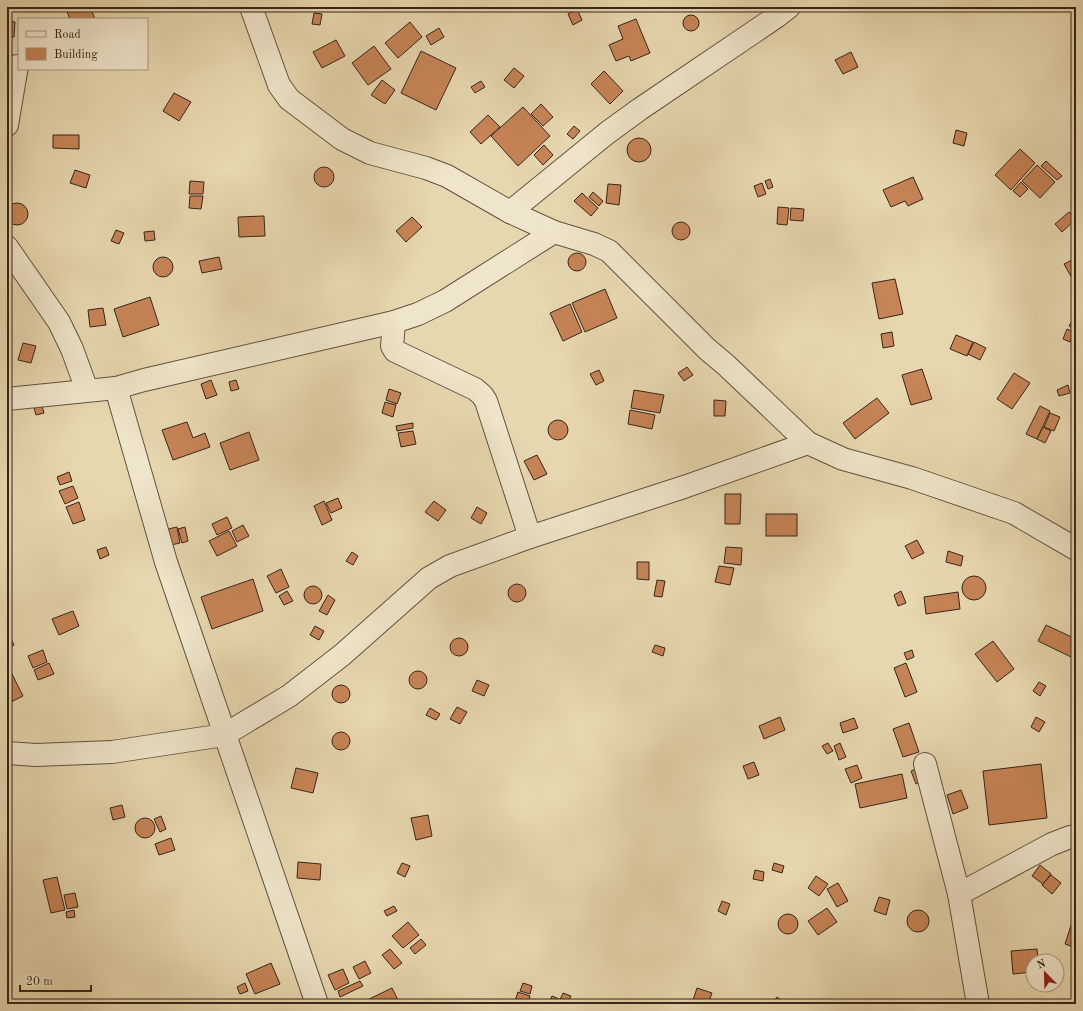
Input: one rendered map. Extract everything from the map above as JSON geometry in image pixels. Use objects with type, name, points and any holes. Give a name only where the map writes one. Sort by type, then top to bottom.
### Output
[{"type":"street","points":[[251,7],[279,85],[289,99],[342,139],[370,153],[426,168],[447,176],[510,212],[554,232],[594,244],[608,251],[707,349],[726,365],[808,443],[843,459],[912,478],[1014,513],[1076,549]]},
{"type":"street","points":[[510,212],[640,108],[776,18],[789,7]]},
{"type":"street","points":[[7,125],[17,66]]},
{"type":"street","points":[[7,399],[116,388],[152,378],[394,322],[418,314],[445,301],[554,232]]},
{"type":"street","points":[[7,247],[59,322],[72,349],[86,390]]},
{"type":"street","points":[[394,322],[392,346],[395,351],[475,389],[486,401],[530,537]]},
{"type":"street","points":[[116,388],[166,562],[318,1004]]},
{"type":"street","points":[[7,753],[36,756],[112,752],[224,734],[289,696],[342,655],[429,578],[450,566],[530,537],[684,487],[808,443]]},
{"type":"street","points":[[924,764],[959,894],[978,1004]]},
{"type":"street","points":[[959,894],[1052,844],[1076,836]]},
{"type":"building","points":[[65,7],[90,7],[95,18],[70,18]]},
{"type":"building","points":[[577,9],[582,20],[573,25],[568,14]]},
{"type":"building","points":[[314,13],[322,14],[320,25],[312,24]]},
{"type":"building","points":[[688,15],[694,15],[699,20],[697,29],[694,31],[688,31],[683,26],[683,20]]},
{"type":"building","points":[[636,19],[650,53],[631,61],[629,56],[616,61],[609,45],[623,39],[618,26]]},
{"type":"building","points":[[7,21],[15,22],[14,37],[7,37]]},
{"type":"building","points":[[410,22],[422,37],[398,58],[385,43]]},
{"type":"building","points":[[439,28],[444,37],[431,45],[426,36]]},
{"type":"building","points":[[336,40],[345,56],[322,68],[313,52]]},
{"type":"building","points":[[374,46],[391,69],[368,85],[352,63]]},
{"type":"building","points":[[421,51],[456,68],[436,110],[401,93]]},
{"type":"building","points":[[851,52],[858,67],[843,74],[835,60]]},
{"type":"building","points":[[514,68],[524,76],[514,88],[504,80]]},
{"type":"building","points":[[604,71],[623,91],[610,104],[591,84]]},
{"type":"building","points":[[382,80],[395,90],[385,104],[371,95]]},
{"type":"building","points":[[481,81],[485,87],[475,93],[471,87]]},
{"type":"building","points":[[174,93],[191,102],[179,121],[163,111]]},
{"type":"building","points":[[541,104],[553,117],[543,126],[531,114]]},
{"type":"building","points":[[523,107],[550,136],[518,166],[491,136]]},
{"type":"building","points":[[488,115],[500,127],[481,144],[470,132]]},
{"type":"building","points":[[574,126],[580,131],[573,139],[567,134]]},
{"type":"building","points":[[956,130],[967,133],[964,146],[953,143]]},
{"type":"building","points":[[53,135],[79,135],[79,149],[53,148]]},
{"type":"building","points":[[639,138],[648,141],[651,150],[648,159],[639,162],[630,159],[627,150],[630,141]]},
{"type":"building","points":[[544,145],[553,155],[543,165],[534,155]]},
{"type":"building","points":[[1020,149],[1035,163],[1011,190],[995,175]]},
{"type":"building","points":[[1046,161],[1062,176],[1057,180],[1041,166]]},
{"type":"building","points":[[1037,165],[1055,182],[1040,198],[1022,181]]},
{"type":"building","points":[[324,167],[331,170],[334,177],[331,184],[324,187],[317,184],[314,177],[317,170]]},
{"type":"building","points":[[75,170],[90,175],[86,188],[70,183]]},
{"type":"building","points":[[913,177],[923,199],[908,206],[905,201],[891,207],[883,190]]},
{"type":"building","points":[[770,179],[773,187],[768,189],[765,181]]},
{"type":"building","points":[[190,181],[204,182],[203,194],[189,194]]},
{"type":"building","points":[[1021,182],[1028,189],[1020,197],[1013,191]]},
{"type":"building","points":[[762,183],[766,194],[758,197],[754,186]]},
{"type":"building","points":[[608,184],[621,185],[619,205],[606,203]]},
{"type":"building","points":[[593,192],[603,201],[599,206],[589,197]]},
{"type":"building","points":[[582,193],[598,208],[591,216],[574,201]]},
{"type":"building","points":[[190,196],[203,196],[201,209],[189,208]]},
{"type":"building","points":[[17,203],[25,206],[28,214],[25,222],[17,225],[9,222],[6,214],[9,206]]},
{"type":"building","points":[[778,207],[789,208],[787,225],[777,224]]},
{"type":"building","points":[[791,208],[804,209],[803,221],[790,220]]},
{"type":"building","points":[[1069,212],[1076,219],[1062,232],[1055,224]]},
{"type":"building","points":[[264,216],[265,236],[239,237],[238,217]]},
{"type":"building","points":[[412,217],[422,227],[406,242],[396,231]]},
{"type":"building","points":[[677,222],[685,222],[690,227],[688,238],[685,240],[677,240],[672,235],[672,227]]},
{"type":"building","points":[[116,230],[124,233],[119,244],[111,241]]},
{"type":"building","points":[[154,231],[155,240],[145,241],[144,232]]},
{"type":"building","points":[[573,253],[581,253],[586,258],[584,269],[581,271],[573,271],[568,266],[568,258]]},
{"type":"building","points":[[163,257],[170,260],[173,267],[170,274],[163,277],[156,274],[153,267],[156,260]]},
{"type":"building","points":[[219,257],[222,269],[202,273],[199,261]]},
{"type":"building","points":[[1072,260],[1076,268],[1076,279],[1073,280],[1064,264]]},
{"type":"building","points":[[895,279],[903,314],[879,319],[872,283]]},
{"type":"building","points":[[605,289],[617,318],[585,332],[572,303]]},
{"type":"building","points":[[150,297],[159,325],[123,337],[114,309]]},
{"type":"building","points":[[570,304],[582,332],[563,341],[550,313]]},
{"type":"building","points":[[103,308],[106,325],[90,327],[88,310]]},
{"type":"building","points":[[1076,314],[1076,330],[1069,326]]},
{"type":"building","points":[[1067,329],[1074,332],[1070,342],[1063,339]]},
{"type":"building","points":[[892,332],[894,346],[883,348],[881,334]]},
{"type":"building","points":[[956,335],[973,342],[967,356],[950,349]]},
{"type":"building","points":[[974,342],[986,348],[980,360],[968,354]]},
{"type":"building","points":[[23,343],[36,346],[31,363],[18,360]]},
{"type":"building","points":[[687,367],[693,375],[684,381],[678,373]]},
{"type":"building","points":[[922,369],[932,399],[911,405],[902,375]]},
{"type":"building","points":[[599,370],[604,381],[596,385],[590,374]]},
{"type":"building","points":[[1014,373],[1030,383],[1012,409],[997,399]]},
{"type":"building","points":[[211,380],[217,395],[206,399],[201,384]]},
{"type":"building","points":[[236,380],[239,389],[231,391],[229,382]]},
{"type":"building","points":[[1068,385],[1070,393],[1059,396],[1057,390]]},
{"type":"building","points":[[389,389],[401,393],[397,404],[386,400]]},
{"type":"building","points":[[634,390],[664,395],[660,413],[631,408]]},
{"type":"building","points":[[877,398],[889,413],[855,439],[843,423]]},
{"type":"building","points":[[714,400],[726,401],[725,416],[714,416]]},
{"type":"building","points":[[385,402],[396,405],[393,417],[382,413]]},
{"type":"building","points":[[42,406],[44,413],[36,415],[34,408]]},
{"type":"building","points":[[1040,406],[1050,411],[1037,439],[1026,434]]},
{"type":"building","points":[[630,410],[655,415],[652,429],[628,424]]},
{"type":"building","points":[[1050,413],[1060,417],[1054,431],[1044,427]]},
{"type":"building","points":[[554,420],[562,420],[568,426],[568,434],[562,440],[554,440],[548,434],[548,426]]},
{"type":"building","points":[[187,422],[193,438],[205,433],[210,447],[173,460],[162,430]]},
{"type":"building","points":[[413,423],[413,428],[397,431],[396,426]]},
{"type":"building","points":[[1043,427],[1051,431],[1045,443],[1037,439]]},
{"type":"building","points":[[413,431],[416,444],[401,447],[398,433]]},
{"type":"building","points":[[249,432],[259,460],[230,470],[220,443]]},
{"type":"building","points":[[537,455],[547,474],[534,480],[524,461]]},
{"type":"building","points":[[69,472],[72,481],[60,485],[57,477]]},
{"type":"building","points":[[73,486],[78,498],[65,504],[59,491]]},
{"type":"building","points":[[725,494],[741,494],[740,524],[725,524]]},
{"type":"building","points":[[338,498],[342,508],[331,513],[326,503]]},
{"type":"building","points":[[324,501],[332,520],[322,525],[314,506]]},
{"type":"building","points":[[434,501],[446,510],[438,521],[425,512]]},
{"type":"building","points":[[79,502],[85,520],[73,524],[66,507]]},
{"type":"building","points":[[477,507],[487,513],[481,524],[471,518]]},
{"type":"building","points":[[766,514],[797,514],[797,536],[766,536]]},
{"type":"building","points":[[227,517],[232,528],[217,535],[212,524]]},
{"type":"building","points":[[243,525],[249,536],[237,542],[232,531]]},
{"type":"building","points":[[177,527],[180,543],[171,545],[168,529]]},
{"type":"building","points":[[185,527],[188,541],[182,543],[178,529]]},
{"type":"building","points":[[229,531],[237,546],[217,556],[209,541]]},
{"type":"building","points":[[917,540],[924,553],[912,559],[905,546]]},
{"type":"building","points":[[106,547],[109,555],[100,559],[97,550]]},
{"type":"building","points":[[726,547],[742,548],[741,565],[724,563]]},
{"type":"building","points":[[948,551],[963,556],[961,566],[946,562]]},
{"type":"building","points":[[352,552],[358,556],[353,565],[346,561]]},
{"type":"building","points":[[637,562],[649,562],[649,580],[637,579]]},
{"type":"building","points":[[719,566],[734,568],[730,585],[715,582]]},
{"type":"building","points":[[281,569],[289,587],[276,593],[267,576]]},
{"type":"building","points":[[974,576],[983,579],[986,588],[983,597],[974,600],[965,597],[962,588],[965,579]]},
{"type":"building","points":[[253,579],[263,611],[212,629],[201,597]]},
{"type":"building","points":[[657,580],[665,581],[662,597],[654,596]]},
{"type":"building","points":[[517,584],[523,587],[526,593],[523,599],[517,602],[511,599],[508,593],[511,587]]},
{"type":"building","points":[[313,586],[319,589],[322,595],[319,601],[313,604],[307,601],[304,595],[307,589]]},
{"type":"building","points":[[287,591],[293,601],[284,605],[279,596]]},
{"type":"building","points":[[901,591],[906,603],[898,606],[894,595]]},
{"type":"building","points":[[958,592],[960,609],[926,614],[924,597]]},
{"type":"building","points":[[328,595],[335,600],[327,615],[319,611]]},
{"type":"building","points":[[73,611],[79,626],[59,635],[52,619]]},
{"type":"building","points":[[1046,625],[1076,639],[1076,647],[1071,657],[1038,641]]},
{"type":"building","points":[[315,626],[324,631],[319,640],[310,635]]},
{"type":"building","points":[[7,633],[14,645],[7,649]]},
{"type":"building","points":[[459,638],[465,641],[468,647],[465,653],[459,656],[453,653],[450,647],[453,641]]},
{"type":"building","points":[[993,641],[1014,669],[997,682],[975,654]]},
{"type":"building","points":[[655,645],[665,648],[663,656],[652,652]]},
{"type":"building","points":[[43,650],[47,662],[33,668],[28,656]]},
{"type":"building","points":[[912,650],[914,657],[907,660],[904,653]]},
{"type":"building","points":[[49,663],[54,674],[38,680],[34,670]]},
{"type":"building","points":[[906,663],[917,692],[905,697],[894,668]]},
{"type":"building","points":[[7,664],[23,696],[7,704]]},
{"type":"building","points":[[418,671],[424,674],[427,680],[424,686],[418,689],[412,686],[409,680],[412,674]]},
{"type":"building","points":[[477,680],[489,685],[484,696],[472,691]]},
{"type":"building","points":[[1039,682],[1046,686],[1040,696],[1033,691]]},
{"type":"building","points":[[341,685],[347,688],[350,694],[347,700],[341,703],[335,700],[332,694],[335,688]]},
{"type":"building","points":[[457,707],[467,712],[460,724],[450,719]]},
{"type":"building","points":[[430,708],[440,714],[436,720],[426,715]]},
{"type":"building","points":[[780,717],[785,730],[764,739],[759,726]]},
{"type":"building","points":[[1036,717],[1045,722],[1039,732],[1031,727]]},
{"type":"building","points":[[854,718],[858,728],[843,733],[840,723]]},
{"type":"building","points":[[909,723],[919,752],[903,757],[893,729]]},
{"type":"building","points":[[341,732],[347,735],[350,741],[347,747],[341,750],[335,747],[332,741],[335,735]]},
{"type":"building","points":[[828,743],[833,751],[827,754],[822,746]]},
{"type":"building","points":[[840,743],[846,757],[839,760],[834,746]]},
{"type":"building","points":[[754,762],[759,775],[748,779],[743,766]]},
{"type":"building","points":[[1041,764],[1047,818],[989,825],[983,771]]},
{"type":"building","points":[[857,765],[862,778],[851,783],[845,769]]},
{"type":"building","points":[[921,767],[926,780],[916,784],[911,771]]},
{"type":"building","points":[[296,768],[318,773],[313,793],[291,788]]},
{"type":"building","points":[[902,774],[907,798],[860,808],[855,784]]},
{"type":"building","points":[[961,790],[968,808],[953,814],[947,795]]},
{"type":"building","points":[[122,805],[125,817],[113,820],[110,808]]},
{"type":"building","points":[[428,815],[432,836],[416,840],[411,818]]},
{"type":"building","points":[[161,816],[166,829],[160,832],[154,819]]},
{"type":"building","points":[[141,818],[149,818],[155,824],[155,832],[149,838],[141,838],[135,832],[135,824]]},
{"type":"building","points":[[171,838],[175,850],[159,855],[155,844]]},
{"type":"building","points":[[298,862],[321,864],[320,880],[297,878]]},
{"type":"building","points":[[402,863],[410,866],[405,877],[397,873]]},
{"type":"building","points":[[774,863],[784,866],[782,873],[772,870]]},
{"type":"building","points":[[1040,865],[1051,874],[1043,884],[1032,876]]},
{"type":"building","points":[[755,870],[764,872],[763,881],[753,879]]},
{"type":"building","points":[[1051,875],[1061,883],[1052,894],[1042,885]]},
{"type":"building","points":[[816,876],[828,884],[819,896],[808,888]]},
{"type":"building","points":[[57,877],[65,910],[51,913],[43,880]]},
{"type":"building","points":[[838,883],[848,901],[837,907],[827,889]]},
{"type":"building","points":[[75,893],[78,907],[67,909],[64,895]]},
{"type":"building","points":[[879,897],[890,900],[886,915],[874,911]]},
{"type":"building","points":[[722,901],[730,904],[726,915],[718,911]]},
{"type":"building","points":[[394,906],[397,911],[387,916],[384,911]]},
{"type":"building","points":[[827,908],[837,922],[818,935],[808,921]]},
{"type":"building","points":[[74,910],[75,917],[67,918],[66,912]]},
{"type":"building","points":[[918,910],[926,913],[929,921],[926,929],[918,932],[910,929],[907,921],[910,913]]},
{"type":"building","points":[[788,914],[795,917],[798,924],[795,931],[788,934],[781,931],[778,924],[781,917]]},
{"type":"building","points":[[1074,916],[1076,917],[1076,948],[1065,944]]},
{"type":"building","points":[[408,922],[419,935],[403,948],[392,936]]},
{"type":"building","points":[[421,939],[426,945],[415,954],[410,948]]},
{"type":"building","points":[[390,949],[402,963],[394,969],[382,955]]},
{"type":"building","points":[[1037,949],[1037,953],[1025,953],[1025,973],[1013,974],[1011,951]]},
{"type":"building","points":[[365,961],[371,973],[359,979],[353,967]]},
{"type":"building","points":[[271,963],[280,984],[255,994],[246,974]]},
{"type":"building","points":[[343,969],[349,983],[335,990],[328,975]]},
{"type":"building","points":[[360,981],[363,986],[340,997],[338,991]]},
{"type":"building","points":[[245,983],[248,991],[240,994],[237,987]]},
{"type":"building","points":[[523,983],[532,986],[530,994],[520,991]]},
{"type":"building","points":[[392,988],[400,1004],[359,1004]]},
{"type":"building","points":[[697,988],[712,993],[708,1004],[692,1003]]},
{"type":"building","points":[[518,992],[530,996],[528,1004],[514,1004]]},
{"type":"building","points":[[563,993],[571,996],[567,1004],[559,1002]]},
{"type":"building","points":[[552,996],[559,999],[556,1004],[549,1003]]},
{"type":"building","points":[[777,997],[786,1004],[772,1004]]}]
